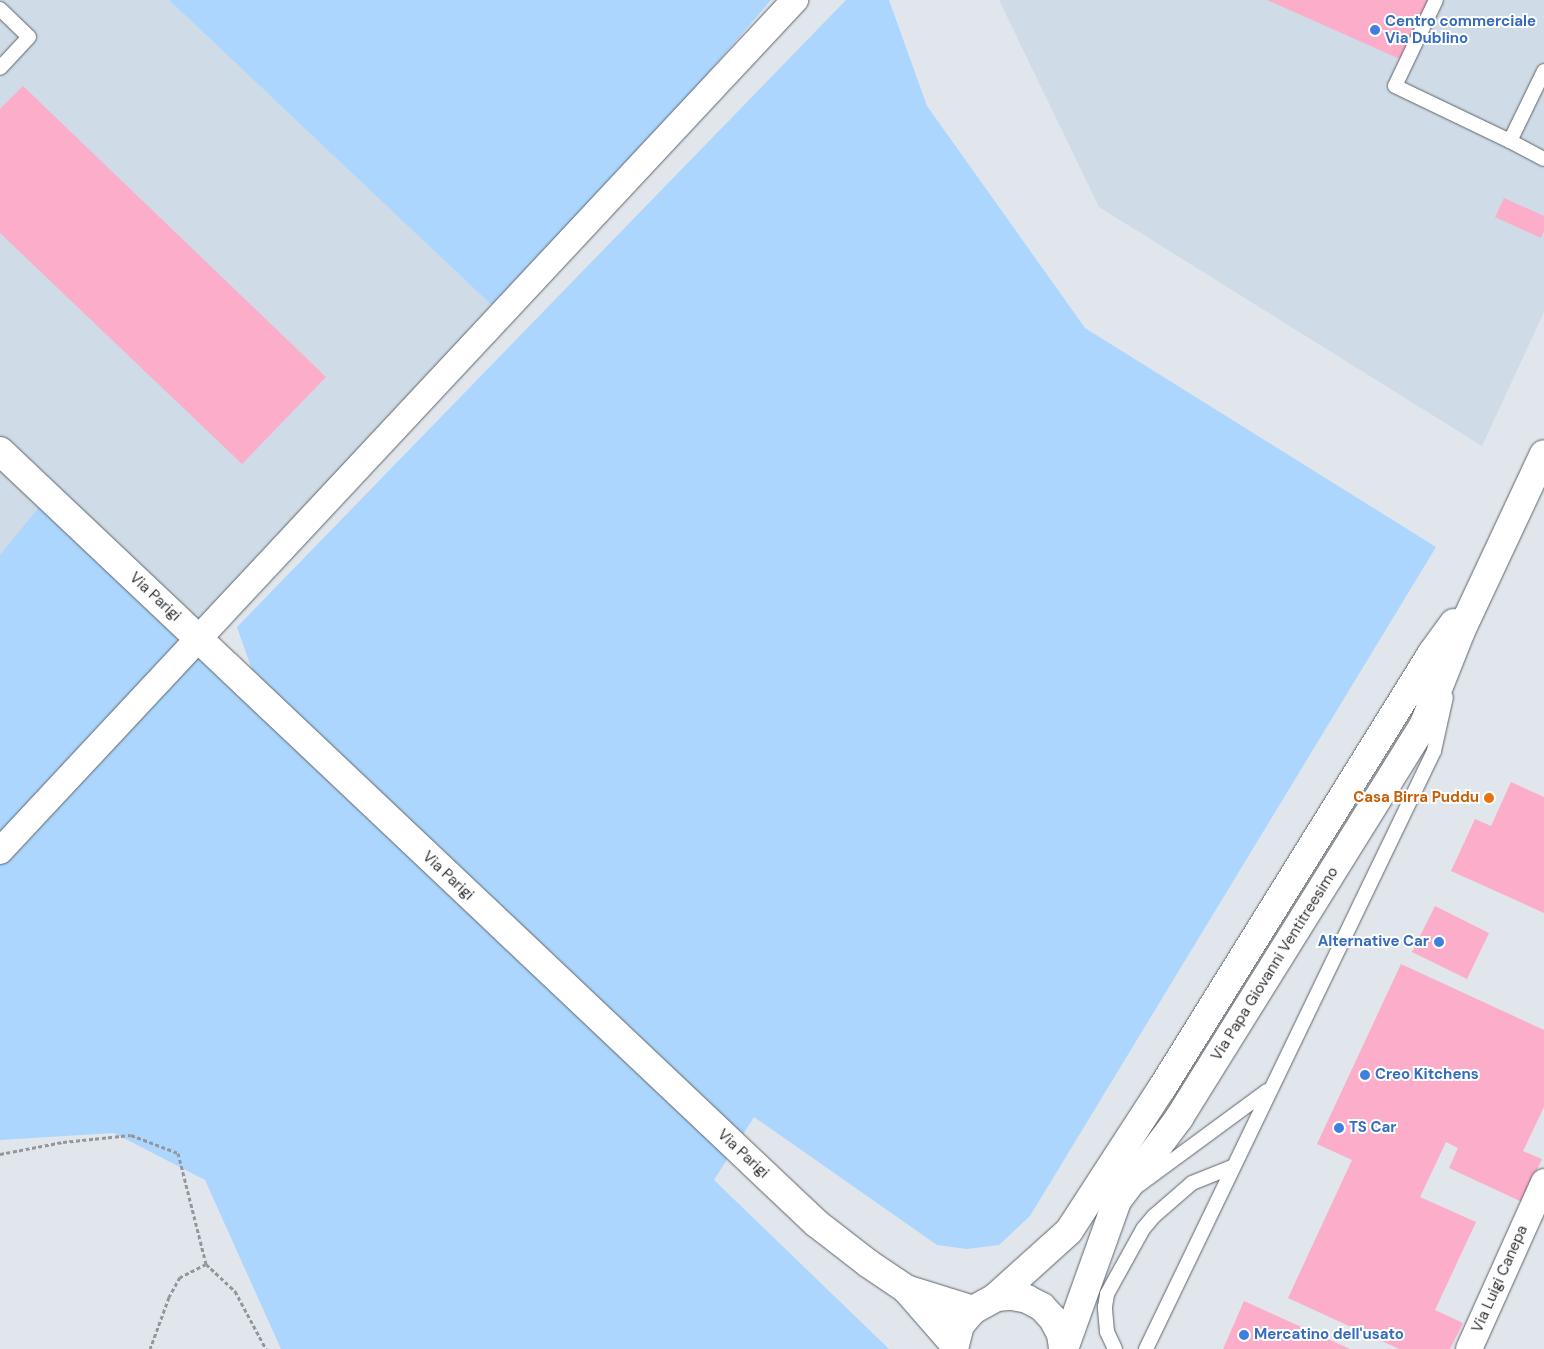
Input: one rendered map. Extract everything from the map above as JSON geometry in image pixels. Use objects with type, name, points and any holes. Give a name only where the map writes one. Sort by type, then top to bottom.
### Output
[{"type":"main road","name":"Via Parigi","points":[[0,451],[816,1223],[869,1264],[906,1289],[954,1347]]},
{"type":"main road","name":"Via Papa Giovanni Ventitreesimo","points":[[1064,1349],[1117,1201],[1179,1118],[1424,724],[1461,631],[1488,578],[1543,456]]},
{"type":"main road","name":"Via Papa Giovanni Ventitreesimo","points":[[954,1347],[960,1325],[1069,1231],[1162,1088],[1432,653],[1488,578]]},
{"type":"main road","name":"Via Parigi","points":[[906,1289],[984,1303]]},
{"type":"main road","name":"Via Papa Giovanni Ventitreesimo","points":[[984,1303],[1012,1296],[1027,1299],[1042,1307],[1053,1319],[1061,1334],[1064,1349]]},
{"type":"street","points":[[0,851],[795,0]]},
{"type":"street","name":"Via Luigi Canepa","points":[[1468,1349],[1544,1182]]},
{"type":"lane","points":[[1436,0],[1395,86],[1544,159]]},
{"type":"lane","points":[[0,9],[29,37],[0,68]]},
{"type":"lane","points":[[1510,141],[1544,71]]},
{"type":"lane","points":[[1146,1349],[1434,751],[1461,631]]},
{"type":"lane","points":[[1117,1201],[1270,1090]]},
{"type":"lane","points":[[1115,1349],[1107,1332],[1105,1307],[1107,1294],[1143,1229],[1154,1216],[1192,1183],[1232,1167]]},
{"type":"path","points":[[0,1154],[63,1142],[131,1135],[178,1153],[206,1264],[235,1291],[266,1349]]},
{"type":"path","points":[[150,1349],[168,1297],[180,1277],[206,1264]]},
{"type":"shaded area","points":[[0,0],[169,0],[501,314],[198,638],[0,555]]},
{"type":"shaded area","points":[[169,0],[771,0],[501,314]]},
{"type":"shaded area","points":[[846,0],[889,0],[927,106],[1085,328],[1436,547],[1030,1216],[999,1245],[967,1249],[937,1245],[754,1117],[714,1180],[889,1349],[281,1349],[205,1180],[114,1133],[0,1140],[0,555],[48,496],[262,698],[237,627]]},
{"type":"shaded area","points":[[999,0],[1544,0],[1544,312],[1482,446],[1099,207]]},
{"type":"building","name":"Centro commerciale Via Dublino","points":[[1267,0],[1428,0],[1402,60]]},
{"type":"building","points":[[23,86],[326,377],[242,464],[0,233],[0,109]]},
{"type":"building","points":[[1504,198],[1544,216],[1544,231],[1541,238],[1495,217]]},
{"type":"building","points":[[1511,782],[1544,797],[1544,913],[1451,871],[1475,819],[1491,826]]},
{"type":"building","points":[[1435,906],[1489,933],[1467,979],[1412,952]]},
{"type":"building","points":[[1401,964],[1544,1030],[1544,1107],[1523,1151],[1542,1159],[1522,1202],[1449,1168],[1458,1148],[1446,1142],[1420,1197],[1476,1222],[1435,1310],[1463,1323],[1450,1349],[1399,1349],[1288,1298],[1352,1160],[1317,1144]]},
{"type":"building","points":[[1244,1301],[1350,1349],[1223,1349]]},
{"type":"place","name":"Centro commerciale Via Dublino","points":[[1375,30]]},
{"type":"place","name":"Casa Birra Puddu","points":[[1489,798]]},
{"type":"place","name":"Alternative Car","points":[[1439,942]]},
{"type":"place","name":"Creo Kitchens","points":[[1365,1075]]},
{"type":"place","name":"TS Car","points":[[1339,1128]]},
{"type":"place","name":"Mercatino dell'usato","points":[[1244,1335]]}]
